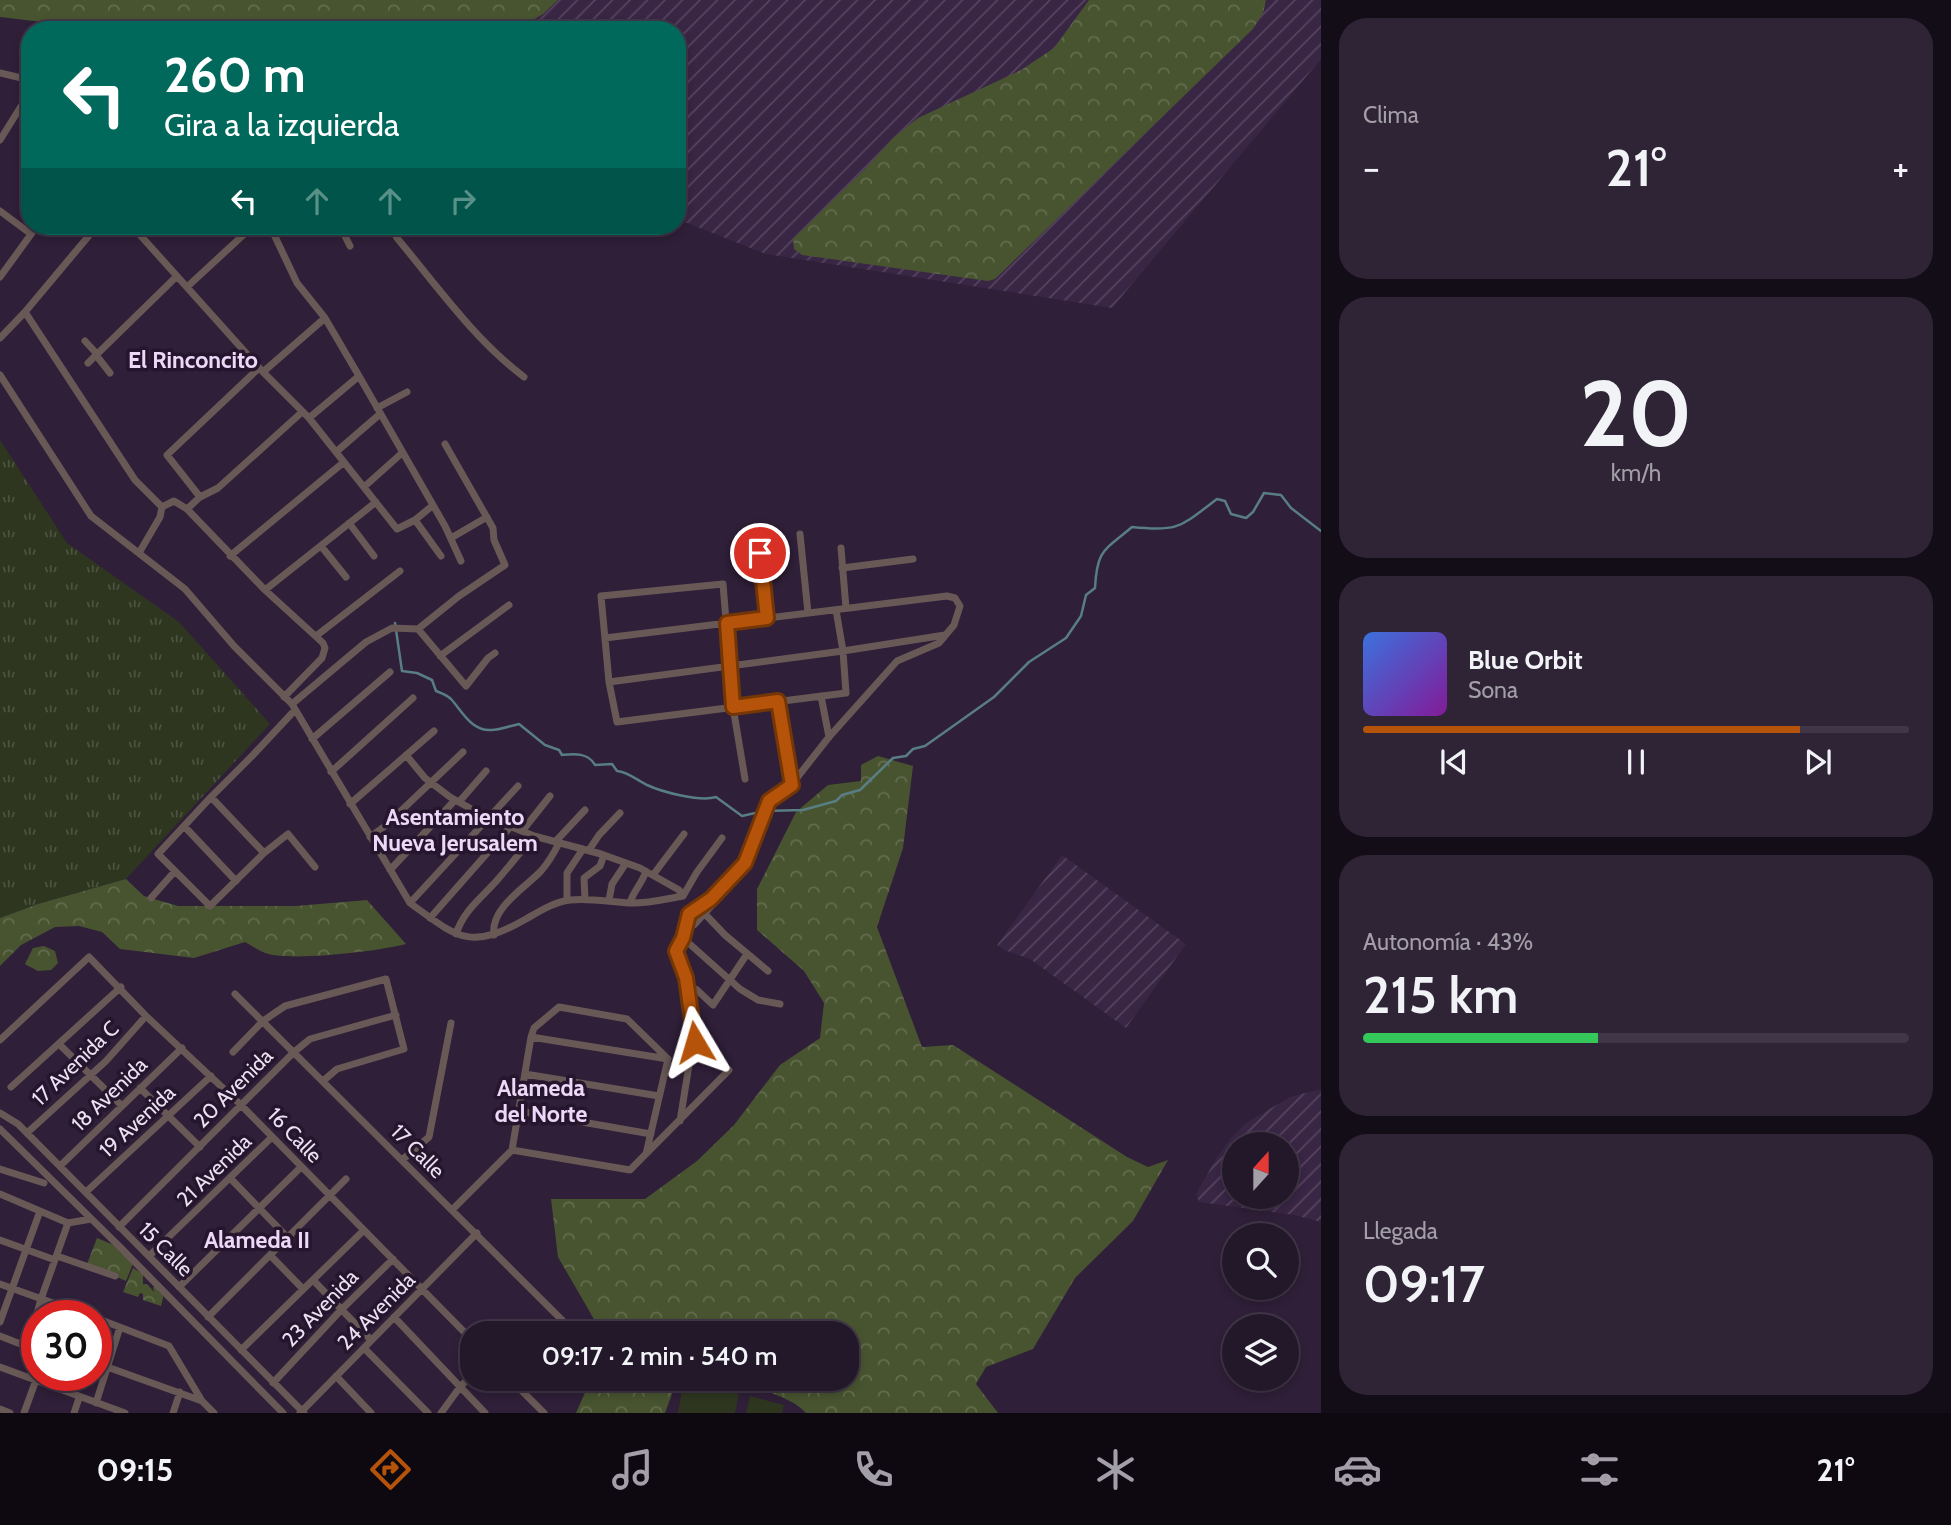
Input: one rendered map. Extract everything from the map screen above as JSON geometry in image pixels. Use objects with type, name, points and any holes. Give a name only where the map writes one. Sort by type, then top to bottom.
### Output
[{"type":"street","points":[[0,73],[21,78]]},
{"type":"street","points":[[0,139],[21,106]]},
{"type":"street","points":[[0,211],[21,227]]},
{"type":"street","points":[[0,277],[29,235]]},
{"type":"street","points":[[0,338],[89,235]]},
{"type":"street","points":[[140,235],[261,370],[309,418],[397,529],[415,520],[432,506]]},
{"type":"street","points":[[187,287],[243,235]]},
{"type":"street","points":[[274,235],[298,282],[325,318],[359,376],[451,538],[461,561]]},
{"type":"street","points":[[344,235],[350,246]]},
{"type":"street","points":[[396,235],[480,338],[498,357],[524,377]]},
{"type":"street","points":[[0,259],[8,265]]},
{"type":"street","points":[[88,363],[177,276]]},
{"type":"street","points":[[25,312],[135,480],[162,507]]},
{"type":"street","points":[[200,498],[167,455],[261,370],[325,318]]},
{"type":"street","points":[[85,341],[110,373]]},
{"type":"street","points":[[0,375],[91,516],[192,596],[234,646],[293,707],[410,904],[456,934],[470,939],[494,935],[550,905],[567,900],[630,903],[683,896]]},
{"type":"street","points":[[309,418],[359,376]]},
{"type":"street","points":[[337,452],[378,411],[407,393]]},
{"type":"street","points":[[187,509],[218,488],[302,412]]},
{"type":"street","points":[[315,867],[288,834],[264,853],[211,906],[158,854],[252,756],[293,707],[366,642],[392,628],[418,629],[459,596],[505,565],[494,540],[493,528],[445,444]]},
{"type":"street","points":[[364,487],[402,453]]},
{"type":"street","points":[[230,556],[344,462]]},
{"type":"street","points":[[162,507],[174,501],[187,509],[230,556],[323,643],[325,653],[284,697]]},
{"type":"street","points":[[265,590],[376,502]]},
{"type":"street","points":[[139,553],[160,517],[162,507]]},
{"type":"street","points":[[451,538],[486,517]]},
{"type":"street","points":[[415,520],[441,556]]},
{"type":"street","points":[[349,523],[374,556]]},
{"type":"street","points":[[800,534],[808,613]]},
{"type":"street","points":[[321,546],[346,577]]},
{"type":"street","points":[[841,548],[846,608]]},
{"type":"street","points":[[760,553],[767,618]]},
{"type":"street","points":[[842,568],[913,559]]},
{"type":"street","points":[[316,636],[400,571]]},
{"type":"street","points":[[745,779],[733,707],[723,584],[601,596],[609,682],[617,722],[733,707],[778,701],[846,693],[836,610]]},
{"type":"street","points":[[604,638],[947,596],[955,598],[960,606],[954,625],[939,643],[897,661],[829,737],[792,785],[769,801],[745,863],[711,899],[689,914],[683,938],[676,951],[687,985],[695,1042],[680,1121]]},
{"type":"street","points":[[440,656],[509,604]]},
{"type":"street","points":[[418,629],[466,686],[495,653]]},
{"type":"street","points":[[609,682],[946,635]]},
{"type":"street","points":[[312,739],[390,672]]},
{"type":"street","points":[[821,696],[829,737]]},
{"type":"street","points":[[331,772],[413,698]]},
{"type":"street","points":[[778,701],[792,785]]},
{"type":"street","points":[[350,804],[434,731]]},
{"type":"street","points":[[370,837],[463,752]]},
{"type":"street","points":[[406,755],[432,783],[457,801],[488,817],[534,836],[626,863],[679,890],[683,896]]},
{"type":"street","points":[[390,870],[486,771]]},
{"type":"street","points":[[410,904],[518,786]]},
{"type":"street","points":[[523,830],[550,796]]},
{"type":"street","points":[[211,797],[264,853]]},
{"type":"street","points":[[494,935],[493,927],[497,917],[543,869],[557,843],[585,810]]},
{"type":"street","points":[[567,900],[567,873],[620,813]]},
{"type":"street","points":[[430,918],[512,825]]},
{"type":"street","points":[[184,826],[236,881]]},
{"type":"street","points":[[630,903],[632,893],[684,834]]},
{"type":"street","points":[[456,934],[469,908],[534,836]]},
{"type":"street","points":[[683,896],[722,838]]},
{"type":"street","points":[[585,899],[584,878],[600,866],[604,855]]},
{"type":"street","points":[[609,900],[612,884],[626,863]]},
{"type":"street","points":[[150,898],[175,871]]},
{"type":"street","points":[[685,927],[694,925],[705,914],[726,890],[721,886]]},
{"type":"street","points":[[705,914],[768,971]]},
{"type":"street","points":[[683,938],[740,989],[758,1000],[780,1003]]},
{"type":"street","points":[[687,985],[697,990],[713,1005],[747,954]]},
{"type":"street","name":"16 Calle","points":[[0,1040],[89,957],[146,1016],[241,1105],[460,1327]]},
{"type":"street","points":[[233,1052],[263,1021],[285,1006],[386,979],[404,1049],[337,1069],[323,1081]]},
{"type":"street","points":[[11,1087],[121,988]]},
{"type":"street","name":"17 Calle","points":[[235,994],[563,1321]]},
{"type":"street","points":[[452,1210],[512,1150],[531,1037],[534,1028],[559,1007],[627,1019],[668,1059]]},
{"type":"street","name":"20 Avenida","points":[[119,1227],[310,1039],[396,1015]]},
{"type":"street","name":"17 Avenida C","points":[[27,1133],[90,1076],[146,1016]]},
{"type":"street","points":[[402,1160],[429,1137],[451,1023]]},
{"type":"street","points":[[531,1037],[668,1059]]},
{"type":"street","points":[[59,1044],[122,1106]]},
{"type":"street","name":"18 Avenida","points":[[60,1166],[182,1048]]},
{"type":"street","points":[[646,1154],[668,1059]]},
{"type":"street","points":[[512,1150],[630,1170],[729,1070]]},
{"type":"street","points":[[525,1074],[659,1096]]},
{"type":"street","name":"19 Avenida","points":[[86,1192],[211,1076]]},
{"type":"street","points":[[140,1088],[200,1147]]},
{"type":"street","points":[[519,1111],[651,1134]]},
{"type":"street","name":"15 Calle","points":[[0,1113],[18,1124],[301,1412]]},
{"type":"street","name":"15 Calle","points":[[0,1129],[283,1413]]},
{"type":"street","name":"21 Avenida","points":[[149,1256],[272,1138]]},
{"type":"street","points":[[179,1287],[301,1167]]},
{"type":"street","points":[[0,1169],[44,1184]]},
{"type":"street","points":[[230,1178],[288,1238]]},
{"type":"street","points":[[208,1317],[346,1179]]},
{"type":"street","points":[[0,1194],[68,1223],[91,1219]]},
{"type":"street","points":[[0,1322],[40,1211]]},
{"type":"street","points":[[0,1284],[41,1299],[68,1223]]},
{"type":"street","points":[[241,1350],[363,1231]]},
{"type":"street","name":"24 Avenida","points":[[301,1412],[477,1233]]},
{"type":"street","points":[[0,1240],[115,1276]]},
{"type":"street","points":[[270,1255],[303,1289]]},
{"type":"street","name":"23 Avenida","points":[[273,1383],[393,1259]]},
{"type":"street","points":[[313,1280],[371,1340]]},
{"type":"street","points":[[394,1317],[460,1387],[441,1413]]},
{"type":"street","points":[[112,1324],[169,1346],[209,1413]]},
{"type":"street","points":[[112,1349],[120,1327]]},
{"type":"street","points":[[0,1336],[21,1344]]},
{"type":"street","points":[[364,1348],[428,1413]]},
{"type":"street","points":[[0,1367],[21,1374]]},
{"type":"street","points":[[112,1368],[202,1401],[214,1413]]},
{"type":"street","points":[[336,1376],[371,1413]]},
{"type":"street","points":[[24,1413],[30,1391]]},
{"type":"street","points":[[62,1391],[125,1413]]},
{"type":"street","points":[[96,1403],[99,1391]]},
{"type":"street","points":[[464,1391],[485,1413]]},
{"type":"street","points":[[522,1391],[544,1413]]},
{"type":"street","points":[[173,1413],[180,1392]]},
{"type":"street","points":[[74,1413],[79,1398]]},
{"type":"street","points":[[0,1409],[10,1413]]},
{"type":"shaded area","points":[[35,0],[1321,0],[1321,59],[1112,308],[766,254],[686,223],[686,21],[79,21]]},
{"type":"shaded area","points":[[1062,855],[1186,944],[1126,1028],[1030,959],[997,945]]},
{"type":"shaded area","points":[[1321,1089],[1321,1222],[1250,1209],[1299,1209],[1299,1132],[1237,1132],[1246,1123],[1290,1097]]},
{"type":"shaded area","points":[[1222,1150],[1222,1205],[1199,1202],[1196,1194]]},
{"type":"green space","points":[[0,0],[558,0],[531,21],[34,21],[0,17]]},
{"type":"green space","points":[[1089,0],[1266,0],[1263,13],[1253,29],[995,279],[988,281],[802,255],[794,249],[793,239],[893,138],[918,118],[1021,70],[1054,48]]},
{"type":"green space","points":[[0,440],[67,543],[179,622],[270,724],[126,879],[38,904],[0,918]]},
{"type":"green space","points":[[878,756],[913,766],[903,848],[877,927],[922,1047],[953,1045],[1127,1157],[1148,1167],[1168,1160],[1133,1221],[1075,1278],[1033,1349],[986,1367],[976,1384],[998,1413],[806,1413],[788,1400],[763,1391],[859,1391],[859,1321],[595,1321],[558,1257],[551,1199],[645,1199],[697,1161],[734,1125],[780,1065],[820,1038],[824,1003],[804,971],[757,930],[757,889],[796,812],[828,785],[861,781],[861,765]]},
{"type":"green space","points":[[126,879],[144,896],[178,906],[296,906],[367,900],[406,944],[376,950],[294,956],[265,953],[245,942],[194,958],[120,949],[102,932],[79,926],[55,927],[21,945],[0,966],[0,918],[38,904]]},
{"type":"green space","points":[[44,946],[55,951],[58,963],[51,970],[38,971],[25,964],[33,948]]},
{"type":"green space","points":[[97,1238],[121,1248],[134,1261],[126,1281],[87,1264]]},
{"type":"green space","points":[[133,1268],[143,1274],[143,1284],[147,1284],[154,1292],[153,1287],[156,1286],[159,1292],[164,1294],[161,1306],[143,1300],[143,1294],[140,1293],[138,1297],[123,1292]]},
{"type":"green space","points":[[586,1391],[673,1391],[665,1413],[576,1413]]},
{"type":"green space","points":[[682,1391],[722,1391],[739,1394],[735,1413],[678,1413]]},
{"type":"green space","points":[[750,1396],[784,1405],[782,1413],[746,1413]]},
{"type":"waterway","points":[[395,623],[402,671],[417,673],[432,680],[436,691],[449,698],[472,724],[478,727],[494,730],[519,724],[545,745],[559,750],[562,755],[584,756],[595,765],[612,764],[617,771],[671,793],[701,798],[716,797],[742,816],[764,811],[803,810],[836,801],[842,795],[860,790],[893,758],[906,756],[913,749],[925,746],[994,697],[1029,662],[1066,638],[1081,616],[1086,595],[1095,588],[1100,558],[1132,527],[1170,528],[1195,516],[1217,499],[1225,501],[1231,514],[1246,518],[1253,512],[1264,493],[1281,495],[1291,508],[1321,531]]},
{"type":"district","name":"El Rinconcito","points":[[193,360]]},
{"type":"district","name":"Asentamiento Nueva Jerusalem","points":[[455,830]]},
{"type":"district","name":"Alameda del Norte","points":[[541,1101]]},
{"type":"district","name":"Alameda II","points":[[257,1240]]},
{"type":"route","points":[[695,1042],[686,978],[676,951],[683,938],[689,914],[711,899],[721,886],[739,871],[745,863],[769,801],[792,785],[778,701],[733,707],[727,623],[767,618],[760,553]]}]
